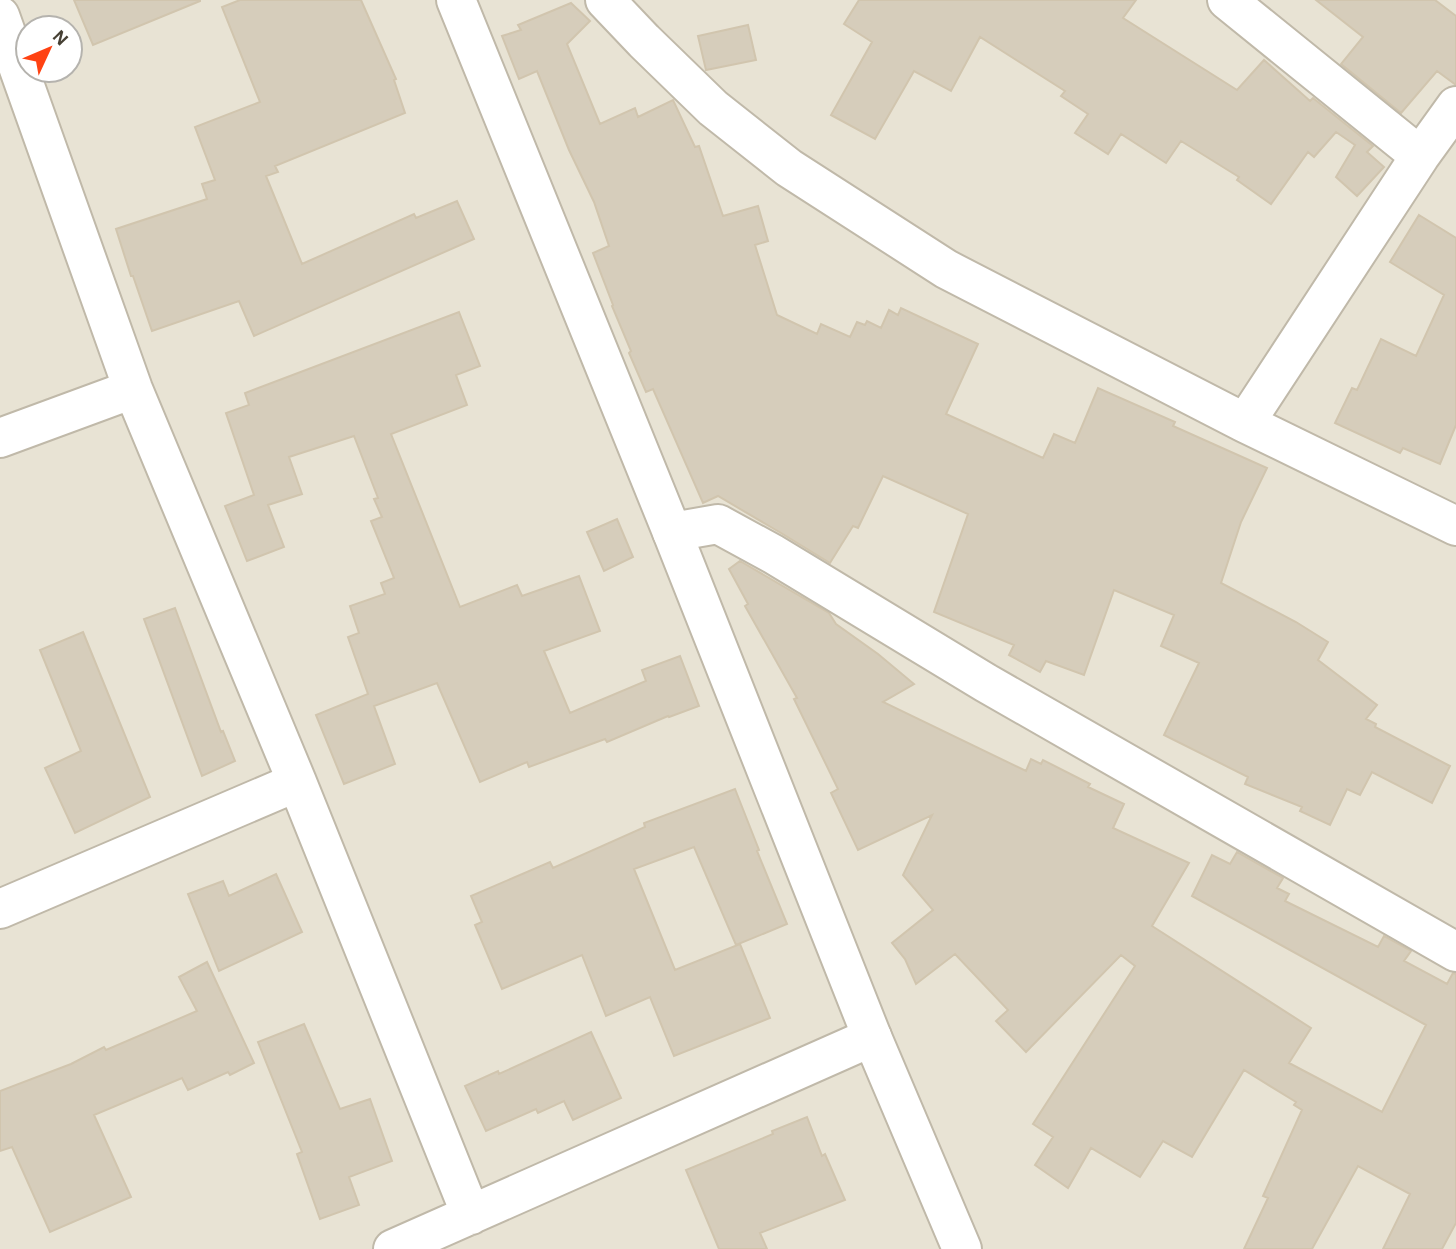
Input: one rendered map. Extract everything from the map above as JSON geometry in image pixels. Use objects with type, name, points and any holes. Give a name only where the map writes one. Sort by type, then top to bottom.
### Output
[{"type":"street","points":[[456,0],[672,532],[872,1037],[962,1249]]},
{"type":"street","points":[[606,0],[713,108],[789,168],[946,269],[1245,423],[1456,526]]},
{"type":"street","points":[[1227,0],[1420,156]]},
{"type":"street","points":[[0,16],[133,388],[297,782],[471,1214]]},
{"type":"street","points":[[1245,423],[1420,156],[1456,106]]},
{"type":"street","points":[[0,438],[133,388]]},
{"type":"street","points":[[672,532],[718,524],[773,554],[986,683],[1456,952]]},
{"type":"street","points":[[0,909],[297,782]]},
{"type":"street","points":[[393,1249],[872,1037]]},
{"type":"shaded area","points":[[0,0],[1456,0],[1456,1249],[0,1249]]},
{"type":"building","points":[[74,0],[200,0],[93,45],[84,24],[84,14],[80,14]]},
{"type":"building","points":[[240,0],[361,0],[396,79],[394,80],[405,113],[275,166],[278,172],[266,176],[302,264],[414,214],[416,218],[457,201],[474,239],[254,336],[239,301],[152,331],[116,229],[207,199],[202,184],[215,180],[195,127],[260,102],[222,7]]},
{"type":"building","points":[[859,0],[1136,0],[1123,18],[1237,90],[1264,60],[1310,101],[1313,98],[1373,146],[1367,152],[1384,167],[1357,196],[1336,177],[1355,145],[1336,132],[1314,157],[1308,152],[1271,204],[1237,180],[1239,177],[1181,141],[1166,163],[1121,134],[1108,154],[1075,133],[1088,114],[1061,96],[1065,91],[980,37],[951,91],[914,71],[875,139],[831,115],[872,42],[844,24]]},
{"type":"building","points":[[1316,0],[1435,0],[1456,16],[1456,85],[1437,71],[1401,113],[1341,64],[1363,37]]},
{"type":"building","points":[[571,3],[590,21],[567,44],[600,124],[635,108],[638,117],[673,100],[695,147],[699,146],[723,216],[758,206],[768,241],[755,245],[777,315],[817,334],[821,324],[850,337],[857,322],[865,325],[867,321],[881,328],[889,310],[898,315],[901,308],[978,344],[946,414],[1043,458],[1054,434],[1075,443],[1098,388],[1175,422],[1173,426],[1267,468],[1241,522],[1221,583],[1328,642],[1318,660],[1377,705],[1366,719],[1376,724],[1375,727],[1450,766],[1432,803],[1372,772],[1360,795],[1347,789],[1330,825],[1300,811],[1302,807],[1245,784],[1248,777],[1164,735],[1199,663],[1161,646],[1174,615],[1114,590],[1084,675],[1046,661],[1040,672],[1009,655],[1014,645],[934,612],[968,514],[883,476],[858,528],[853,526],[830,563],[718,496],[703,503],[653,389],[646,392],[629,353],[631,351],[593,253],[609,246],[594,202],[569,150],[537,71],[519,79],[502,36],[521,30],[518,25]]},
{"type":"building","points":[[748,25],[756,60],[706,70],[698,36]]},
{"type":"building","points":[[1419,215],[1456,238],[1456,425],[1440,464],[1403,448],[1400,453],[1335,423],[1352,388],[1357,390],[1381,339],[1416,356],[1444,295],[1390,262]]},
{"type":"building","points":[[459,312],[480,366],[456,375],[467,405],[391,434],[460,607],[517,585],[522,596],[579,576],[600,631],[544,651],[570,713],[646,681],[642,670],[680,656],[699,706],[607,742],[605,739],[529,767],[527,762],[480,782],[437,683],[374,706],[395,764],[344,784],[316,715],[368,694],[348,637],[359,633],[350,606],[385,594],[381,583],[394,578],[371,521],[382,517],[374,499],[378,498],[354,436],[289,457],[302,494],[268,505],[284,547],[247,561],[225,506],[254,495],[226,413],[249,405],[245,393]]},
{"type":"building","points":[[617,519],[633,557],[604,571],[587,532]]},
{"type":"building","points":[[740,561],[829,613],[836,624],[914,684],[883,702],[1026,771],[1031,759],[1041,764],[1043,760],[1090,784],[1088,787],[1124,804],[1113,828],[1189,863],[1152,926],[1311,1028],[1289,1063],[1382,1112],[1426,1025],[1192,896],[1212,855],[1230,864],[1237,852],[1283,878],[1277,888],[1289,894],[1285,901],[1378,947],[1384,936],[1411,951],[1404,961],[1447,984],[1453,973],[1456,974],[1456,1223],[1442,1249],[1383,1249],[1410,1194],[1358,1166],[1312,1249],[1244,1249],[1268,1198],[1263,1196],[1302,1110],[1294,1105],[1296,1102],[1244,1070],[1192,1157],[1163,1141],[1140,1177],[1091,1148],[1068,1188],[1035,1165],[1053,1137],[1033,1124],[1135,966],[1121,955],[1026,1052],[996,1021],[1008,1010],[955,954],[916,984],[905,959],[892,943],[933,910],[903,875],[932,815],[858,850],[831,793],[838,789],[794,699],[797,698],[745,606],[748,604],[729,569]]},
{"type":"building","points":[[175,608],[221,732],[223,731],[235,761],[202,776],[144,619]]},
{"type":"building","points":[[83,632],[150,797],[75,833],[45,768],[81,751],[40,650]]},
{"type":"building","points":[[735,789],[787,924],[736,945],[694,847],[634,869],[675,970],[740,944],[770,1018],[674,1056],[650,997],[606,1016],[582,955],[502,989],[475,925],[482,922],[471,896],[550,862],[553,868],[645,827],[644,823]]},
{"type":"building","points":[[276,874],[302,932],[219,971],[188,894],[223,881],[229,896]]},
{"type":"building","points":[[207,962],[254,1063],[188,1090],[182,1078],[94,1115],[131,1197],[50,1232],[12,1147],[0,1151],[0,1091],[197,1011],[179,977]]},
{"type":"building","points":[[304,1024],[340,1109],[370,1099],[392,1161],[349,1177],[359,1205],[320,1219],[297,1154],[302,1152],[258,1042]]},
{"type":"building","points":[[591,1032],[621,1098],[573,1120],[564,1101],[538,1113],[536,1109],[486,1131],[465,1086],[498,1071],[499,1074]]},
{"type":"building","points":[[807,1117],[822,1156],[825,1154],[845,1200],[760,1233],[767,1249],[719,1249],[686,1170]]}]
